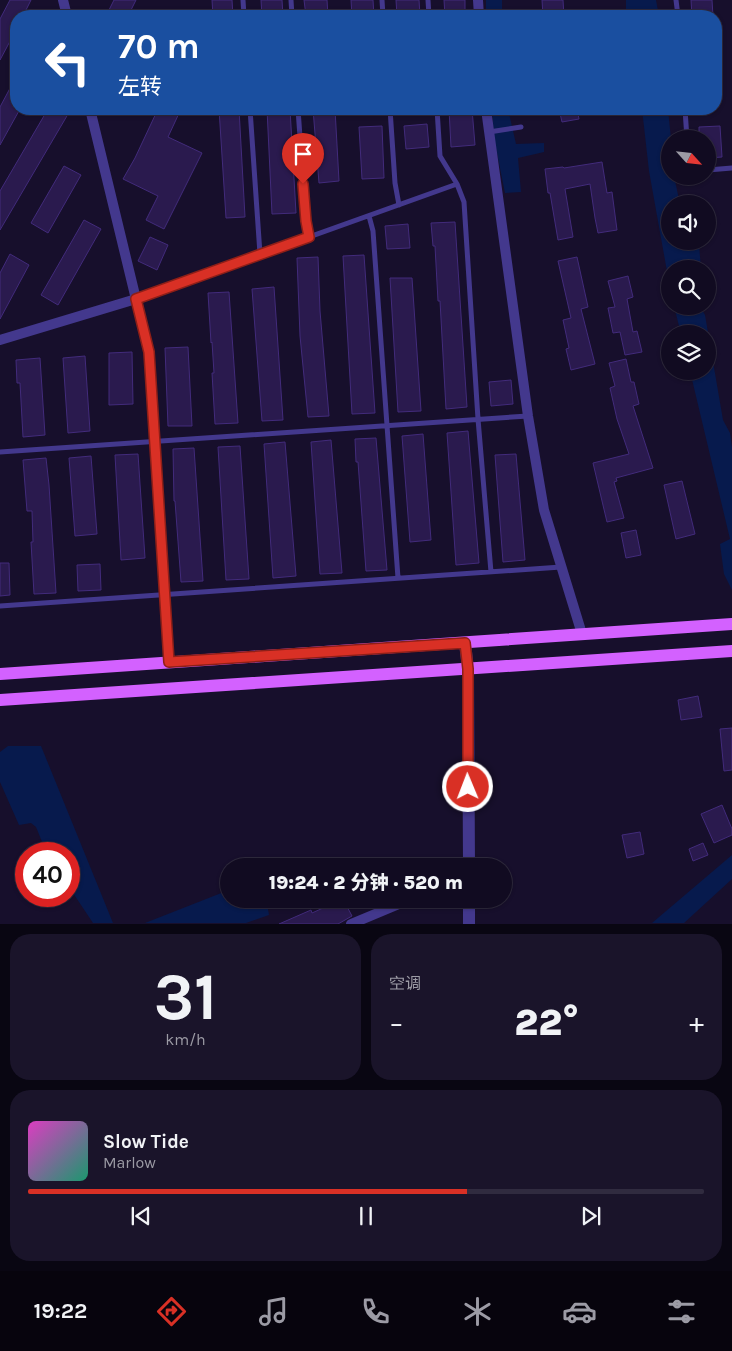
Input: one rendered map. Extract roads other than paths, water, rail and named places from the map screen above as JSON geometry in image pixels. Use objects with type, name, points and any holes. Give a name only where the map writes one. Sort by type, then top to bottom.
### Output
[{"type":"main road","points":[[0,674],[732,624]]},
{"type":"main road","points":[[0,700],[732,650]]},
{"type":"street","points":[[91,115],[149,352],[169,662]]},
{"type":"street","points":[[487,115],[528,416],[544,510],[582,634]]},
{"type":"street","points":[[0,340],[136,299]]},
{"type":"street","points":[[465,643],[468,669],[469,858]]},
{"type":"street","points":[[351,924],[389,908]]},
{"type":"street","points":[[469,908],[470,924]]},
{"type":"lane","points":[[250,115],[260,254]]},
{"type":"lane","points":[[298,115],[306,221],[309,237]]},
{"type":"lane","points":[[390,115],[395,183],[399,205]]},
{"type":"lane","points":[[437,115],[440,156],[457,184],[464,202],[478,419],[491,572]]},
{"type":"lane","points":[[685,115],[686,130]]},
{"type":"lane","points":[[489,132],[521,127]]},
{"type":"lane","points":[[716,169],[732,168]]},
{"type":"lane","points":[[136,299],[457,184]]},
{"type":"lane","points":[[369,216],[373,231],[398,578]]},
{"type":"lane","points":[[0,452],[528,416]]},
{"type":"lane","points":[[0,606],[561,567]]},
{"type":"water","points":[[486,0],[502,0],[502,10],[486,10]]},
{"type":"water","points":[[626,0],[656,0],[658,10],[626,10]]},
{"type":"water","points":[[492,115],[509,115],[516,144],[544,143],[544,152],[518,158],[521,192],[505,193],[494,138]]},
{"type":"water","points":[[643,115],[669,115],[670,130],[661,130],[661,185],[676,185],[678,195],[661,195],[661,238],[649,171]]},
{"type":"water","points":[[663,250],[699,250],[700,260],[665,260]]},
{"type":"water","points":[[676,315],[705,315],[707,325],[679,325]]},
{"type":"water","points":[[716,379],[723,420],[730,433],[732,447],[732,590],[724,574],[720,544],[730,539],[692,380]]},
{"type":"water","points":[[8,746],[41,746],[113,923],[93,923],[80,904],[80,842],[42,842],[36,827],[31,823],[19,825],[0,782],[0,752]]},
{"type":"water","points":[[732,855],[732,879],[684,923],[652,923]]},
{"type":"water","points":[[220,894],[220,908],[271,908],[268,909],[269,915],[246,923],[145,923]]}]
